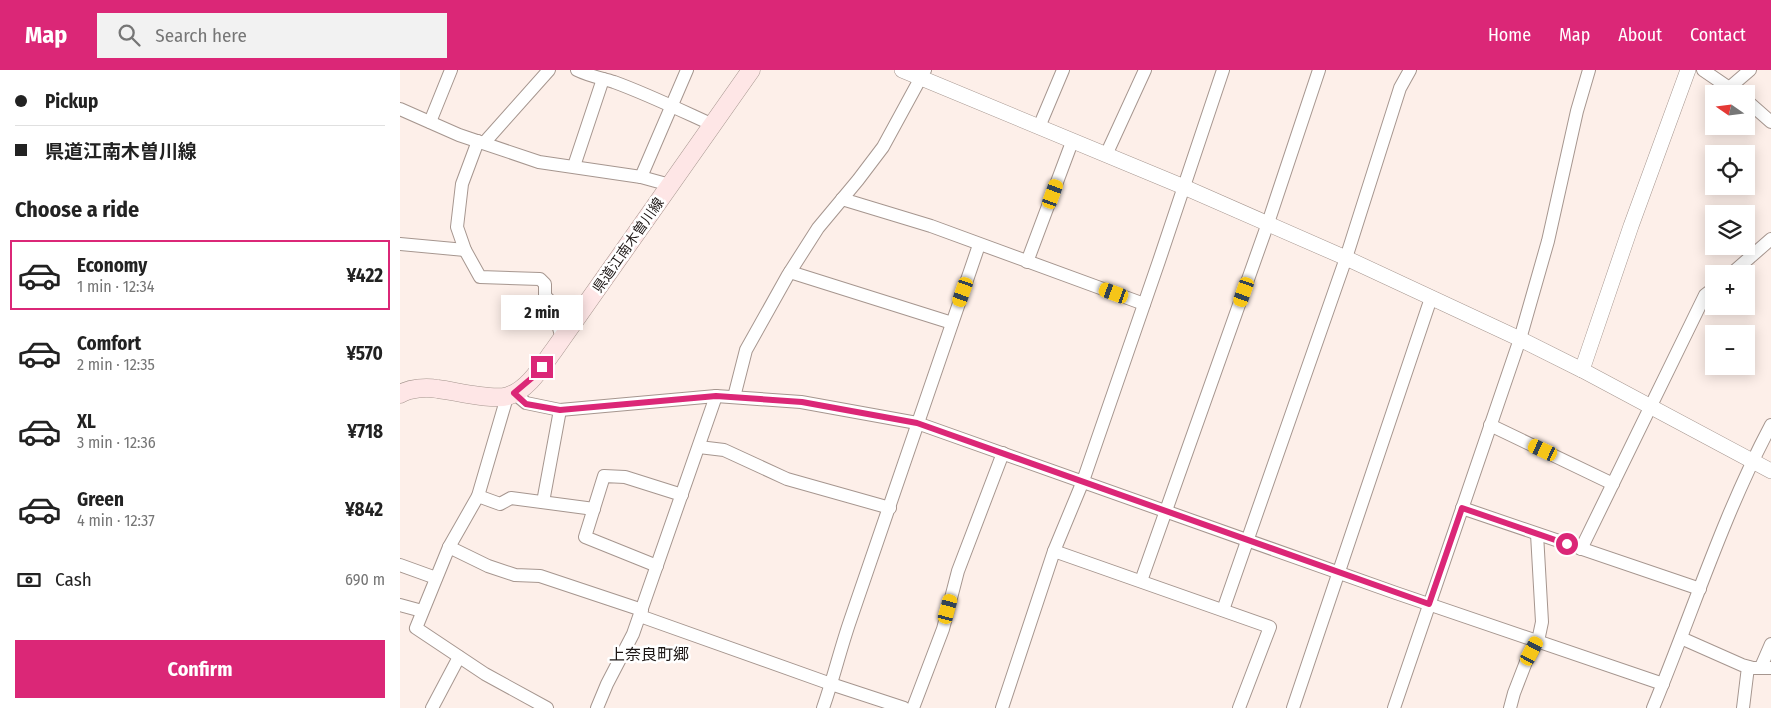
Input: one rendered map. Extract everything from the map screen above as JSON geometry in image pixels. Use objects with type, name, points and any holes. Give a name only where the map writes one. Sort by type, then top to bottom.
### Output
[{"type":"main road","name":"県道江南木曽川線","points":[[511,395],[533,377],[562,340],[751,70]]},
{"type":"main road","points":[[401,390],[435,388],[494,398],[511,395]]},
{"type":"street","points":[[430,122],[451,70]]},
{"type":"street","points":[[549,70],[481,142],[462,184],[457,227],[465,250],[480,277],[540,279],[545,284],[545,296],[552,303],[562,340]]},
{"type":"street","points":[[577,70],[671,105],[713,125]]},
{"type":"street","points":[[641,177],[687,70]]},
{"type":"street","points":[[902,70],[923,74],[1072,142],[1184,187],[1346,258],[1582,370],[1771,471]]},
{"type":"street","points":[[1039,127],[1063,70]]},
{"type":"street","points":[[1106,155],[1145,70]]},
{"type":"street","points":[[1002,708],[1054,551],[1083,481],[1223,70]]},
{"type":"street","points":[[1141,581],[1268,223],[1320,70]]},
{"type":"street","points":[[1223,610],[1346,258],[1400,88],[1410,70]]},
{"type":"street","points":[[1394,708],[1520,339],[1548,242],[1577,111],[1590,70]]},
{"type":"street","points":[[1582,370],[1631,226],[1688,70]]},
{"type":"street","points":[[1703,70],[1724,85]]},
{"type":"street","points":[[1738,85],[1750,70]]},
{"type":"street","points":[[734,397],[746,350],[790,272],[818,228],[882,147],[923,74]]},
{"type":"street","points":[[574,166],[602,79]]},
{"type":"street","points":[[1755,108],[1771,122]]},
{"type":"street","points":[[400,109],[481,142],[539,162],[641,177],[670,185]]},
{"type":"street","points":[[1027,262],[1072,142]]},
{"type":"street","points":[[842,200],[931,226],[1144,304]]},
{"type":"street","points":[[1741,265],[1771,239]]},
{"type":"street","points":[[400,244],[465,250]]},
{"type":"street","points":[[823,708],[917,423],[979,245]]},
{"type":"street","points":[[790,272],[952,323]]},
{"type":"street","points":[[1581,549],[1705,297]]},
{"type":"street","points":[[1293,708],[1431,298]]},
{"type":"street","points":[[552,303],[586,306]]},
{"type":"street","points":[[546,708],[485,674],[416,628],[449,547],[478,496],[511,395],[526,404],[560,410],[716,396],[734,397],[802,402],[917,423],[1429,604],[1663,684]]},
{"type":"street","points":[[599,708],[607,684],[633,634],[641,613],[716,396]]},
{"type":"street","points":[[543,502],[560,410]]},
{"type":"street","points":[[1490,425],[1613,484]]},
{"type":"street","points":[[1653,708],[1752,461],[1771,425]]},
{"type":"street","points":[[699,447],[724,450],[787,480],[890,508]]},
{"type":"street","points":[[913,708],[943,629],[958,571],[1002,453]]},
{"type":"street","points":[[657,566],[584,537],[604,476],[625,477],[682,495]]},
{"type":"street","points":[[478,496],[500,504],[511,498],[594,509]]},
{"type":"street","points":[[1462,508],[1700,589]]},
{"type":"street","points":[[1510,708],[1526,662],[1538,641],[1542,622],[1537,534]]},
{"type":"street","points":[[449,547],[488,566],[515,575],[540,576],[832,684],[904,708]]},
{"type":"street","points":[[1054,551],[1270,627],[1240,708]]},
{"type":"street","points":[[400,565],[436,578]]},
{"type":"street","points":[[400,605],[422,611]]},
{"type":"street","points":[[1681,638],[1760,667]]},
{"type":"street","points":[[1743,708],[1771,644]]},
{"type":"street","points":[[432,708],[459,657]]},
{"type":"district","name":"上奈良町郷","points":[[649,654]]},
{"type":"route","points":[[542,367],[525,385],[514,393],[526,404],[560,410],[716,396],[802,402],[917,423],[1429,604],[1462,508],[1567,544]]}]
